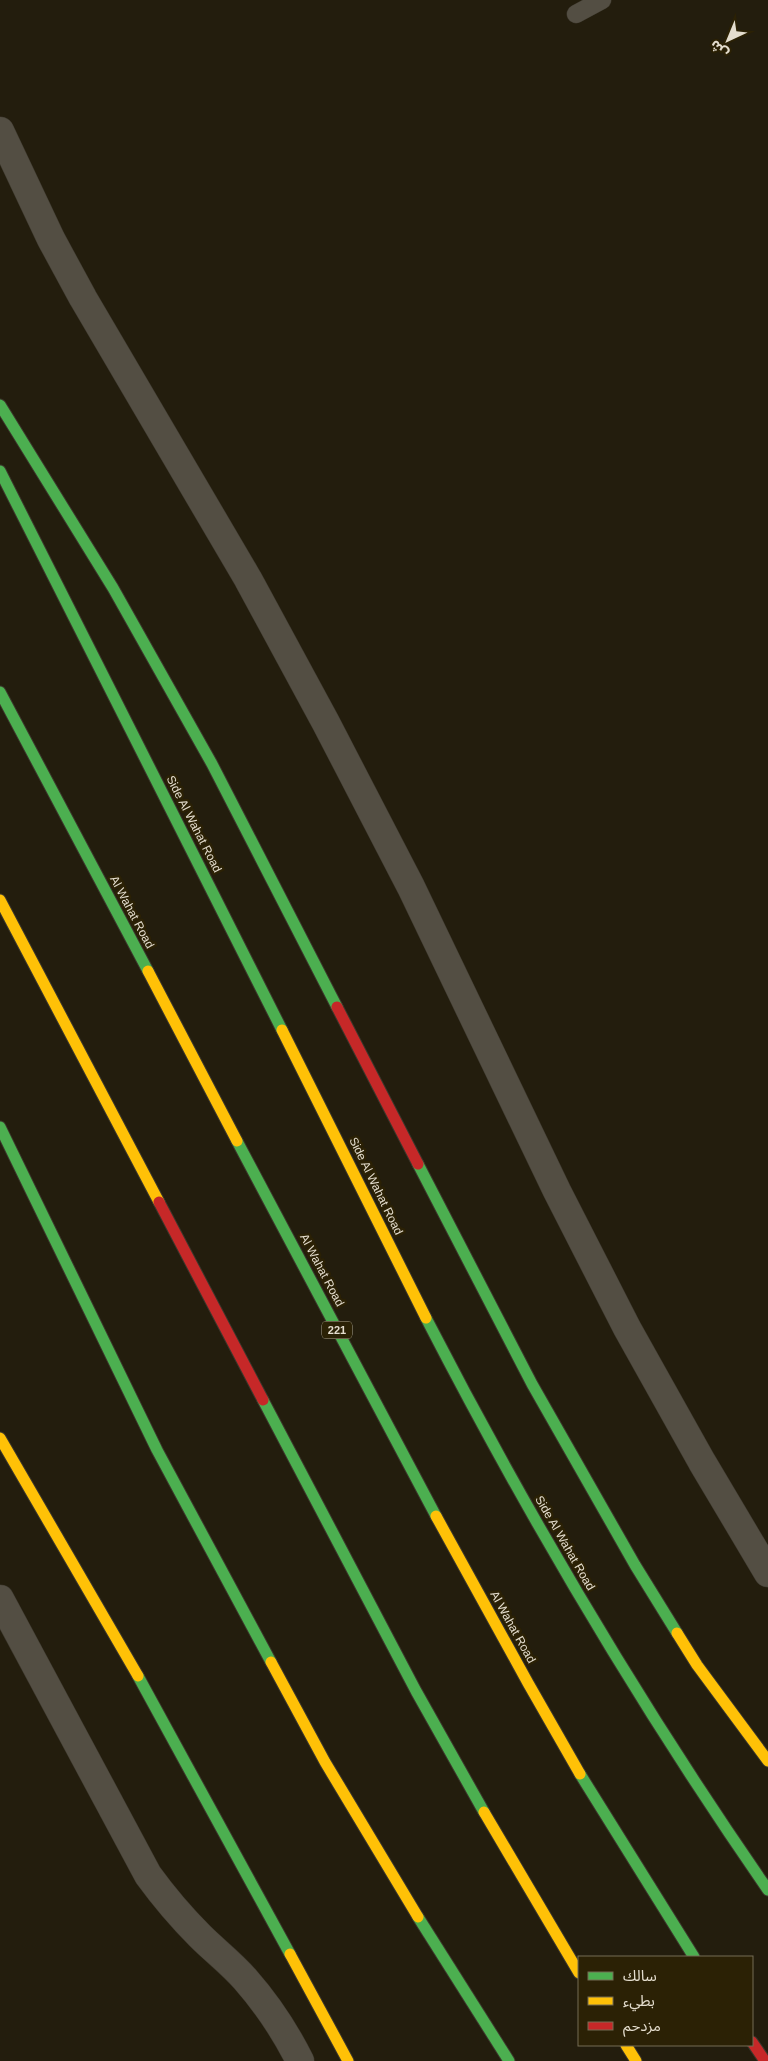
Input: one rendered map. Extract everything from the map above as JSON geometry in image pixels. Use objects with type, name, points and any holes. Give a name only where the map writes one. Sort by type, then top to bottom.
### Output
[{"type":"main road","points":[[0,405],[113,588],[212,764],[532,1384],[635,1565],[697,1665],[768,1761]]},
{"type":"main road","name":"Side Al Wahat Road","points":[[0,471],[416,1300],[496,1450],[580,1598],[665,1735],[768,1890]]},
{"type":"main road","name":"Al Wahat Road","points":[[0,692],[486,1608],[564,1748],[693,1956]]},
{"type":"main road","points":[[0,900],[416,1691],[498,1837],[578,1970]]},
{"type":"main road","points":[[0,1127],[157,1450],[321,1753],[431,1939],[509,2061]]},
{"type":"main road","points":[[0,1438],[118,1640],[348,2061]]},
{"type":"main road","points":[[753,2043],[765,2061]]},
{"type":"main road","points":[[627,2046],[636,2061]]},
{"type":"street","points":[[0,131],[51,239],[79,290],[248,579],[322,714],[411,887],[557,1191],[627,1328],[702,1462],[768,1573]]},
{"type":"street","points":[[0,1599],[148,1875],[180,1916],[226,1959],[263,2000],[287,2036],[300,2061]]},
{"type":"lane","points":[[576,14],[602,0]]},
{"type":"traffic: fast","points":[[0,405],[113,588],[212,764],[337,1007]]},
{"type":"traffic: fast","points":[[0,471],[282,1030]]},
{"type":"traffic: fast","points":[[0,692],[148,971]]},
{"type":"traffic: fast","points":[[0,1127],[157,1450],[271,1662]]},
{"type":"traffic: fast","points":[[237,1141],[436,1516]]},
{"type":"traffic: fast","points":[[418,1164],[532,1384],[635,1565],[677,1633]]},
{"type":"traffic: fast","points":[[426,1318],[505,1465],[588,1610],[675,1751],[768,1890]]},
{"type":"traffic: fast","points":[[263,1400],[416,1691],[484,1812]]},
{"type":"traffic: fast","points":[[138,1676],[290,1954]]},
{"type":"traffic: fast","points":[[580,1774],[693,1956]]},
{"type":"traffic: fast","points":[[418,1917],[509,2061]]},
{"type":"traffic: slow","points":[[0,900],[159,1202]]},
{"type":"traffic: slow","points":[[148,971],[237,1141]]},
{"type":"traffic: slow","points":[[282,1030],[426,1318]]},
{"type":"traffic: slow","points":[[0,1438],[138,1676]]},
{"type":"traffic: slow","points":[[436,1516],[580,1774]]},
{"type":"traffic: slow","points":[[677,1633],[697,1665],[768,1761]]},
{"type":"traffic: slow","points":[[271,1662],[325,1762],[418,1917]]},
{"type":"traffic: slow","points":[[484,1812],[578,1971]]},
{"type":"traffic: slow","points":[[290,1954],[348,2061]]},
{"type":"traffic: slow","points":[[627,2046],[636,2061]]},
{"type":"traffic: jam","points":[[337,1007],[418,1164]]},
{"type":"traffic: jam","points":[[159,1202],[263,1400]]},
{"type":"traffic: jam","points":[[753,2043],[765,2061]]}]
